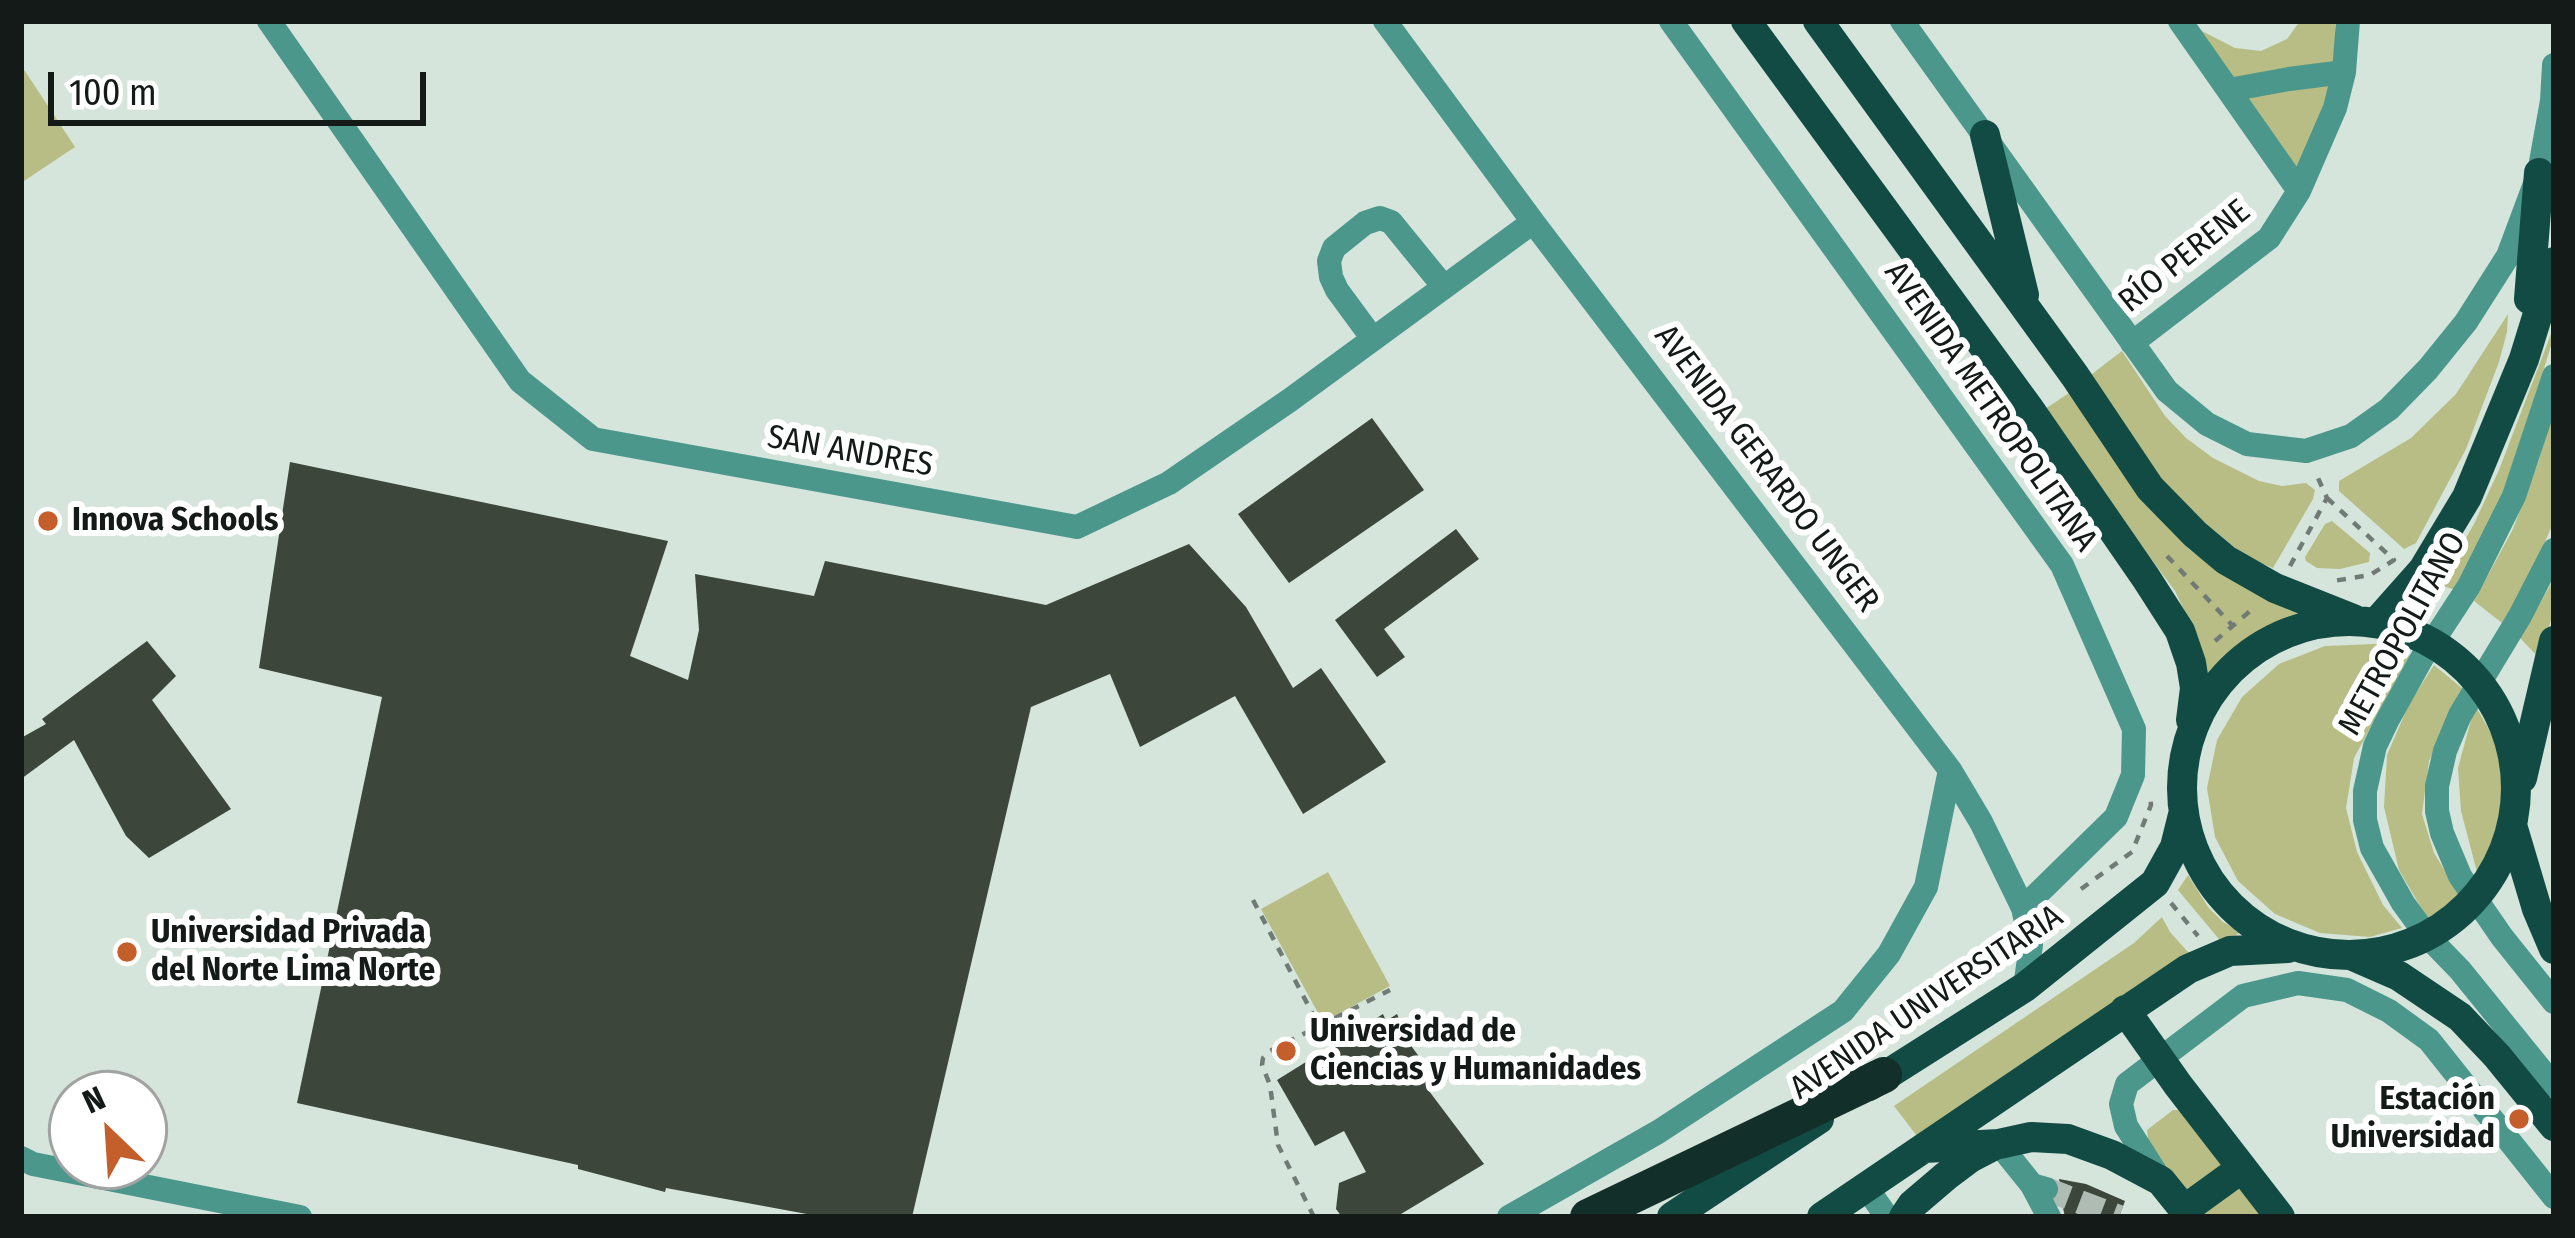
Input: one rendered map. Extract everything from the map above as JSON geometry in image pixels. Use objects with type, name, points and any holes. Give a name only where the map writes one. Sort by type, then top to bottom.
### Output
[{"type":"highway","points":[[1588,1217],[1884,1075]]},
{"type":"main road","name":"AVENIDA METROPOLITANA","points":[[1746,21],[2028,407],[2180,631],[2195,688],[2184,756]]},
{"type":"main road","points":[[1818,21],[2150,488],[2194,534],[2248,574],[2276,588],[2432,643],[2478,682],[2500,716],[2512,754],[2514,813],[2537,910],[2554,949]]},
{"type":"main road","points":[[1985,135],[2029,313]]},
{"type":"main road","points":[[2524,359],[2540,173]]},
{"type":"main road","points":[[2298,948],[2256,928],[2221,898],[2196,859],[2182,815],[2181,785],[2184,756],[2200,711],[2228,672],[2266,643],[2311,626],[2367,622],[2423,570],[2467,497],[2524,359],[2554,262]]},
{"type":"main road","points":[[2353,956],[2391,950],[2427,936],[2475,898],[2498,863],[2554,641]]},
{"type":"main road","name":"AVENIDA UNIVERSITARIA","points":[[1675,1216],[2025,987],[2155,883],[2175,847],[2182,815]]},
{"type":"main road","points":[[1822,1217],[2188,969],[2245,949],[2298,948],[2353,956],[2399,976],[2460,1016],[2554,1126]]},
{"type":"main road","points":[[2125,1010],[2280,1217]]},
{"type":"main road","points":[[1924,1148],[1999,1144],[2032,1137],[2068,1139],[2113,1155],[2161,1181],[2182,1215],[2242,1168]]},
{"type":"main road","points":[[1904,1217],[1946,1176],[1999,1144]]},
{"type":"street","name":"SAN ANDRES","points":[[269,21],[520,381],[593,440],[1077,527],[1169,484],[1533,221]]},
{"type":"street","name":"AVENIDA GERARDO UNGER","points":[[1385,21],[1950,770],[1981,822],[2025,918],[2031,946],[2025,987]]},
{"type":"street","name":"AVENIDA METROPOLITANA","points":[[1671,21],[2062,566],[2134,729],[2133,775],[2116,817],[2025,918]]},
{"type":"street","points":[[1902,21],[2167,391],[2206,424],[2247,444],[2306,451],[2351,436],[2389,409],[2466,322],[2508,256],[2540,173],[2554,65]]},
{"type":"street","points":[[2180,21],[2299,191]]},
{"type":"street","name":"RÍO PERENE","points":[[2132,343],[2269,238],[2299,191],[2323,138],[2344,72],[2348,21]]},
{"type":"street","points":[[2229,90],[2344,72]]},
{"type":"street","points":[[1373,339],[1337,290],[1329,261],[1334,248],[1366,223],[1380,218],[1391,222],[1444,287]]},
{"type":"street","name":"METROPOLITANO","points":[[2554,376],[2514,496],[2469,586],[2408,681],[2375,746],[2365,791],[2372,848],[2393,887],[2427,936],[2554,1086]]},
{"type":"street","points":[[2554,550],[2460,715],[2445,751],[2437,798],[2448,851],[2502,937],[2554,1002]]},
{"type":"street","points":[[1509,1217],[1658,1132],[1843,1011],[1889,954],[1926,887],[1950,770]]},
{"type":"street","points":[[2161,1181],[2126,1126],[2122,1104],[2127,1084],[2243,996],[2298,983],[2347,990],[2389,1011],[2429,1040],[2554,1197]]},
{"type":"street","points":[[1999,1144],[2039,1187],[2049,1217]]},
{"type":"street","points":[[21,1158],[300,1217]]},
{"type":"street","points":[[1866,1187],[1887,1217]]},
{"type":"path","points":[[2318,478],[2327,498],[2394,560],[2369,575],[2334,581]]},
{"type":"path","points":[[2301,572],[2289,567],[2327,498]]},
{"type":"path","points":[[2201,653],[2266,597]]},
{"type":"path","points":[[2155,883],[2215,956]]},
{"type":"path","points":[[1253,900],[1319,1026]]},
{"type":"path","points":[[1804,1078],[1940,1003],[1990,965],[2025,918]]},
{"type":"path","points":[[1314,1217],[1278,1145],[1263,1058],[1390,990]]},
{"type":"green space","points":[[2300,21],[2335,21],[2336,75],[2296,172],[2198,29],[2235,48],[2261,51],[2287,39]]},
{"type":"green space","points":[[21,65],[75,147],[21,183]]},
{"type":"green space","points":[[2508,314],[2499,362],[2466,449],[2416,543],[2404,549],[2339,491],[2339,481],[2411,438],[2456,394]]},
{"type":"green space","points":[[2551,334],[2509,482],[2456,590],[2439,585],[2499,470]]},
{"type":"green space","points":[[2122,351],[2165,416],[2213,458],[2259,481],[2282,486],[2306,483],[2315,490],[2273,568],[2246,557],[2166,490],[2088,377]]},
{"type":"green space","points":[[2069,393],[2146,503],[2190,550],[2218,570],[2304,610],[2239,645],[2207,677],[2175,591],[2042,411]]},
{"type":"green space","points":[[2554,406],[2554,521],[2525,588],[2502,623],[2474,601],[2513,529]]},
{"type":"green space","points":[[2332,521],[2370,553],[2369,562],[2340,569],[2317,568],[2306,561],[2325,524]]},
{"type":"green space","points":[[2554,579],[2554,611],[2539,658],[2520,638]]},
{"type":"green space","points":[[2375,644],[2410,655],[2354,758],[2346,808],[2357,852],[2383,905],[2402,928],[2370,937],[2320,933],[2275,914],[2238,881],[2215,837],[2207,788],[2217,740],[2242,697],[2279,664],[2325,646]]},
{"type":"green space","points":[[2434,665],[2463,689],[2429,761],[2422,814],[2434,853],[2459,894],[2427,918],[2399,870],[2384,807],[2387,755],[2409,704]]},
{"type":"green space","points":[[2475,705],[2496,742],[2504,792],[2494,842],[2477,872],[2461,811],[2458,768]]},
{"type":"green space","points":[[1328,872],[1390,986],[1323,1022],[1261,909]]},
{"type":"green space","points":[[2188,875],[2208,907],[2241,932],[2223,944],[2178,890]]},
{"type":"green space","points":[[2162,917],[2170,932],[2198,958],[1920,1140],[1894,1106],[2134,943]]},
{"type":"green space","points":[[2173,1110],[2188,1110],[2268,1217],[2201,1217],[2151,1160],[2147,1130]]},
{"type":"building","points":[[1372,418],[1424,490],[1289,583],[1238,514]]},
{"type":"building","points":[[290,462],[668,541],[630,656],[688,680],[699,630],[695,574],[814,596],[825,561],[1046,605],[1189,544],[1246,607],[1293,688],[1321,668],[1386,762],[1303,814],[1235,696],[1140,747],[1110,674],[1031,707],[912,1217],[823,1217],[666,1188],[665,1192],[578,1169],[578,1165],[297,1103],[382,697],[259,668]]},
{"type":"building","points":[[1456,529],[1479,559],[1384,629],[1405,657],[1377,677],[1335,620]]},
{"type":"building","points":[[147,641],[176,676],[152,700],[231,809],[149,858],[126,836],[74,740],[21,779],[21,738],[46,724],[42,719]]},
{"type":"building","points":[[1383,1014],[1386,1021],[1397,1014],[1412,1047],[1437,1081],[1426,1087],[1484,1164],[1396,1217],[1342,1217],[1336,1209],[1339,1183],[1366,1172],[1344,1131],[1315,1146],[1277,1080]]},
{"type":"building","points":[[2059,1179],[2086,1184],[2125,1201],[2119,1217],[2065,1217],[2065,1203],[2058,1200],[2062,1192]]},
{"type":"tunnel","points":[[2046,1189],[2119,1217]]},
{"type":"place","name":"Innova Schools","points":[[48,521]]},
{"type":"place","name":"Universidad Privada del Norte Lima Norte","points":[[127,952]]},
{"type":"place","name":"Universidad de Ciencias y Humanidades","points":[[1286,1051]]},
{"type":"place","name":"Estación Universidad","points":[[2519,1119]]}]
